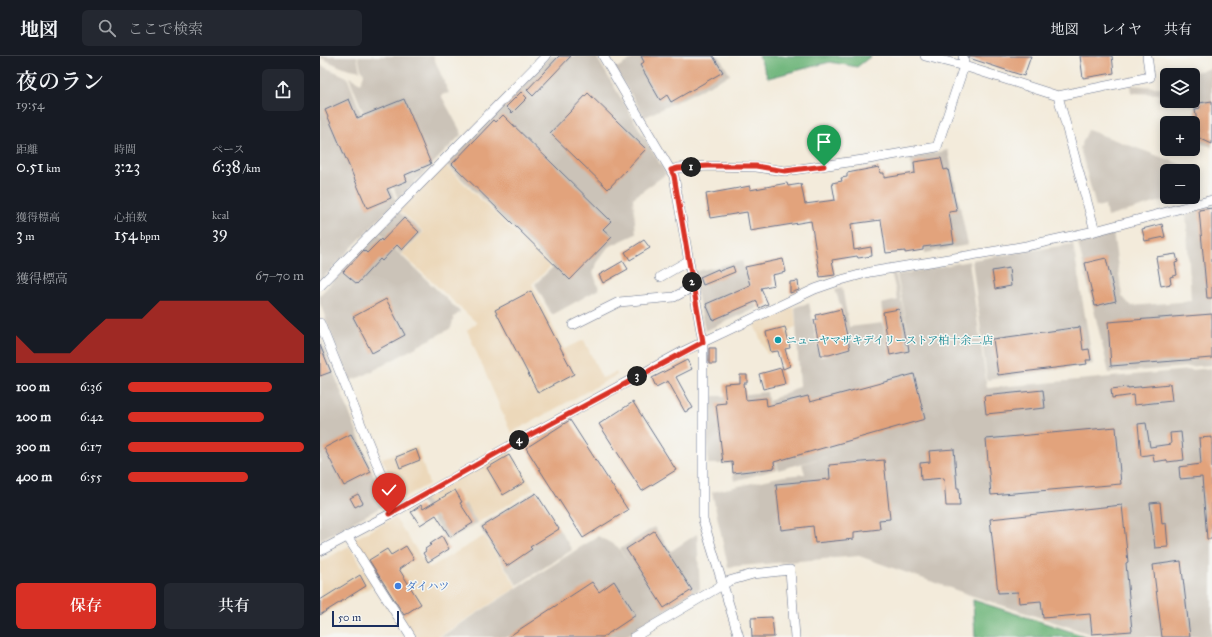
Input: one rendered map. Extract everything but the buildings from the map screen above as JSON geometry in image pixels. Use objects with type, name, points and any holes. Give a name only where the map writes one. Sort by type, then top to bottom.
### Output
[{"type":"street","points":[[320,286],[546,56]]},
{"type":"street","points":[[603,56],[674,176],[703,342],[703,520],[739,637]]},
{"type":"street","points":[[925,56],[964,66],[1058,96],[1150,77],[1147,56]]},
{"type":"street","points":[[671,170],[678,168],[708,166],[756,166],[785,171],[864,160],[936,147],[964,66],[964,56]]},
{"type":"street","points":[[1058,96],[1095,231]]},
{"type":"street","points":[[320,551],[396,511],[513,444],[703,342],[815,289],[841,280],[898,266],[1026,246],[1095,231],[1212,200]]},
{"type":"street","points":[[660,277],[688,261]]},
{"type":"street","points":[[573,325],[619,302],[674,297],[693,287]]},
{"type":"street","points":[[320,323],[396,511]]},
{"type":"street","points":[[347,536],[411,637]]},
{"type":"street","points":[[634,637],[730,580],[753,574],[790,570],[795,637]]},
{"type":"shaded area","points":[[320,56],[357,56],[360,71],[341,67],[321,58]]},
{"type":"shaded area","points":[[358,56],[433,56],[449,93],[441,95],[462,134],[398,199],[349,77],[361,83],[364,74],[361,69]]},
{"type":"shaded area","points":[[550,56],[596,56],[666,174],[633,198],[636,234],[608,247],[599,259],[593,272],[599,289],[552,315],[535,284],[553,267],[445,163]]},
{"type":"shaded area","points":[[637,56],[719,56],[730,75],[645,117],[615,69]]},
{"type":"shaded area","points":[[320,65],[347,77],[396,201],[320,281]]},
{"type":"shaded area","points":[[1212,68],[1212,147],[1200,143],[1200,116],[1195,116],[1194,108],[1200,108],[1200,71]]},
{"type":"shaded area","points":[[1131,85],[1160,87],[1160,101],[1158,101],[1159,94],[1132,93]]},
{"type":"shaded area","points":[[1088,130],[1180,164],[1160,164],[1160,201],[1107,217],[1105,205],[1096,207],[1080,148]]},
{"type":"shaded area","points":[[948,150],[968,245],[925,253],[910,158]]},
{"type":"shaded area","points":[[444,164],[550,267],[532,284],[564,349],[584,340],[602,378],[616,372],[617,375],[511,433],[467,330],[477,323],[402,254],[424,232],[399,210]]},
{"type":"shaded area","points":[[1212,204],[1212,365],[1109,373],[1078,243],[1086,239],[1113,232],[1122,296],[1131,306],[1191,301],[1186,211]]},
{"type":"shaded area","points":[[398,211],[423,232],[401,254],[379,232]]},
{"type":"shaded area","points":[[378,233],[460,312],[454,317],[451,328],[365,375],[349,381],[320,303],[320,295]]},
{"type":"shaded area","points":[[1073,244],[1093,364],[987,380],[972,260]]},
{"type":"shaded area","points":[[742,261],[757,308],[705,331],[693,272]]},
{"type":"shaded area","points":[[969,261],[987,388],[1212,368],[1212,637],[1100,637],[970,595],[859,556],[728,567],[712,492],[784,476],[805,474],[802,464],[843,452],[778,470],[769,401],[800,386],[795,307],[809,303],[820,357],[850,350],[843,313],[835,289],[842,287],[849,327],[883,323],[892,377],[881,304],[898,300],[891,272],[895,272],[911,345],[897,275]]},
{"type":"shaded area","points":[[794,307],[796,327],[789,330],[793,348],[767,354],[754,325]]},
{"type":"shaded area","points":[[320,337],[385,505],[320,540]]},
{"type":"shaded area","points":[[767,392],[777,469],[734,481],[731,464],[708,464],[706,396],[728,396]]},
{"type":"shaded area","points":[[417,446],[429,484],[399,500],[382,458]]},
{"type":"shaded area","points":[[508,449],[534,489],[477,523],[464,503],[438,519],[425,499]]},
{"type":"shaded area","points":[[536,491],[572,550],[517,585],[479,526]]},
{"type":"shaded area","points":[[425,499],[438,519],[465,503],[477,523],[447,541],[421,501]]},
{"type":"shaded area","points":[[395,518],[429,568],[484,536],[517,587],[438,637],[415,637],[352,540]]},
{"type":"shaded area","points":[[654,527],[671,551],[697,534],[700,589],[625,637],[440,637],[598,536],[618,547],[631,567],[620,549]]},
{"type":"shaded area","points":[[349,546],[374,585],[320,617],[320,562]]},
{"type":"green space","points":[[759,56],[871,56],[857,67],[830,62],[768,78]]},
{"type":"green space","points":[[973,600],[1088,637],[975,637]]},
{"type":"place","name":"ニューヤマザキデイリーストア柏十余二店","points":[[778,340]]},
{"type":"place","name":"ダイハツ","points":[[398,586]]},
{"type":"route","points":[[389,514],[513,444],[703,342],[674,176],[671,170],[678,168],[708,166],[756,166],[785,171],[824,166]]}]
